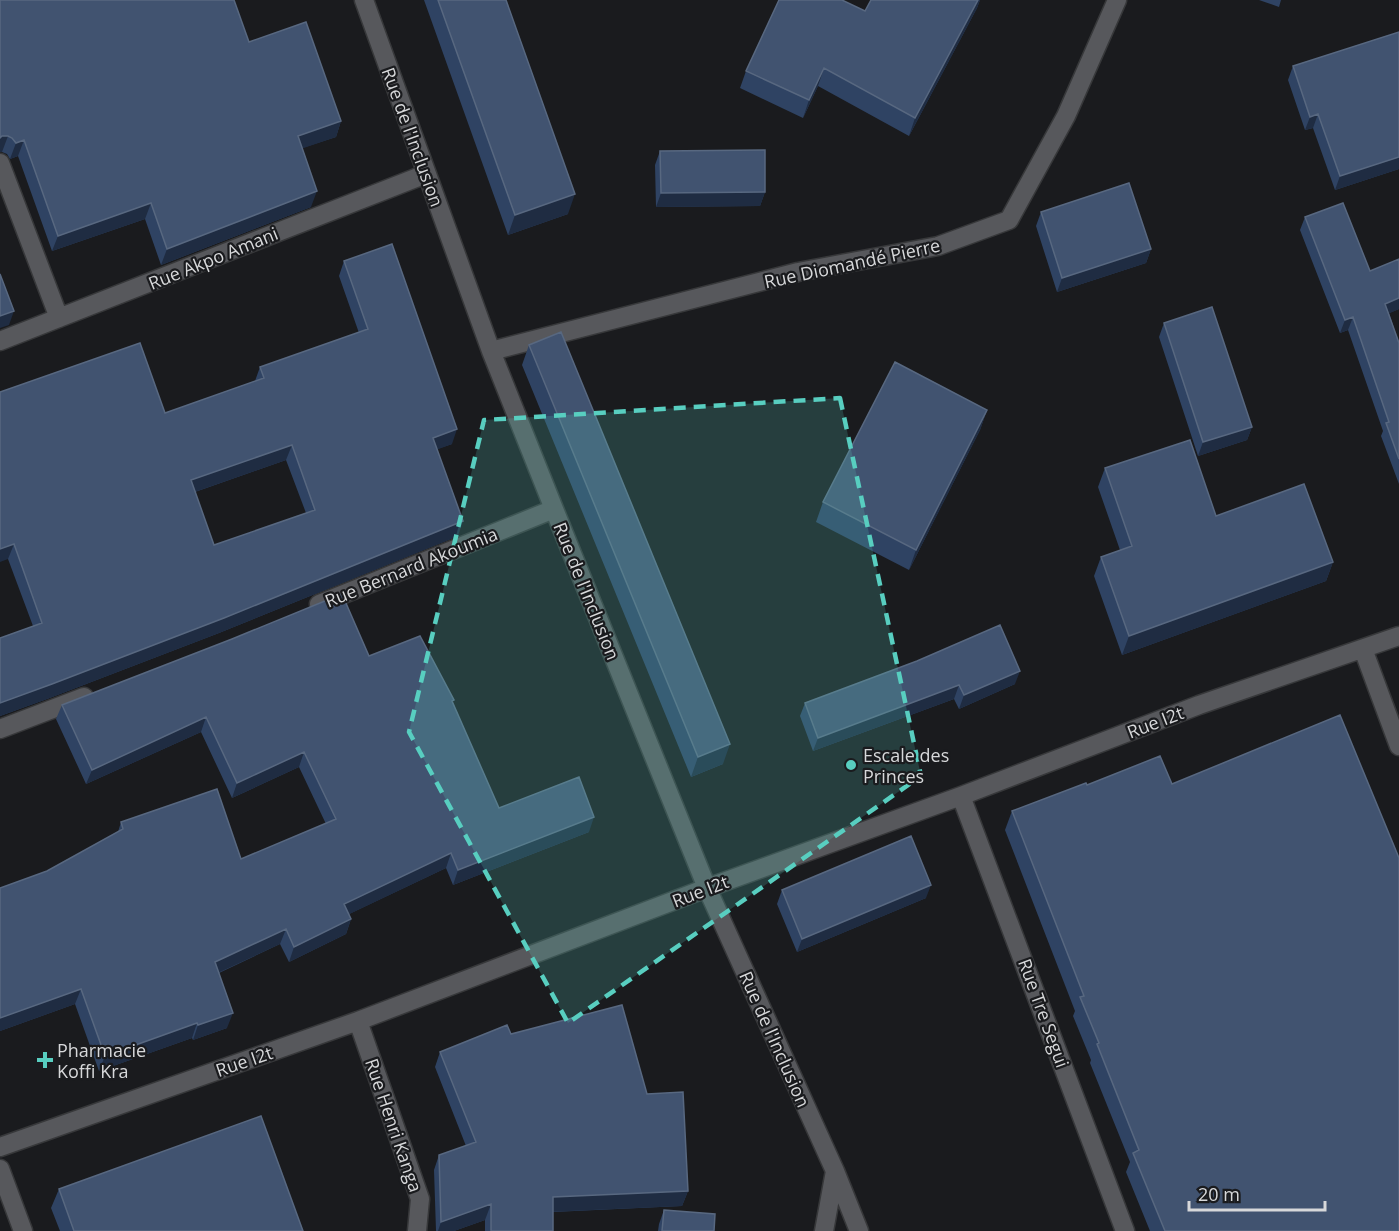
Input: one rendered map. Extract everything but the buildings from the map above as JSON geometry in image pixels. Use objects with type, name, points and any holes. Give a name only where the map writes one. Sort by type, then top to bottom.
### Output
[{"type":"street","name":"Rue de l'Inclusion","points":[[364,0],[490,351],[707,888],[835,1171],[859,1231]]},
{"type":"street","name":"Rue Diomandé Pierre","points":[[490,351],[798,272],[938,246],[1008,219],[1066,116],[1117,0]]},
{"type":"street","points":[[0,163],[59,318]]},
{"type":"street","name":"Rue Akpo Amani","points":[[0,341],[426,174]]},
{"type":"street","name":"Rue Bernard Akoumia","points":[[300,612],[554,509]]},
{"type":"street","name":"Rue I2t","points":[[0,1147],[358,1021],[1199,705],[1399,636]]},
{"type":"street","points":[[1363,649],[1399,746]]},
{"type":"street","points":[[0,729],[100,690]]},
{"type":"street","name":"Rue Tre Segui","points":[[961,796],[1125,1231]]},
{"type":"street","name":"Rue Henri Kanga","points":[[358,1021],[420,1199],[417,1231]]},
{"type":"street","points":[[0,1169],[23,1231]]},
{"type":"street","points":[[824,1231],[835,1171]]},
{"type":"highlighted area","points":[[840,398],[921,776],[568,1023],[409,732],[484,420]]},
{"type":"place","name":"Escale des Princes","points":[[851,765]]},
{"type":"place","name":"Pharmacie Koffi Kra","points":[[45,1060]]}]
